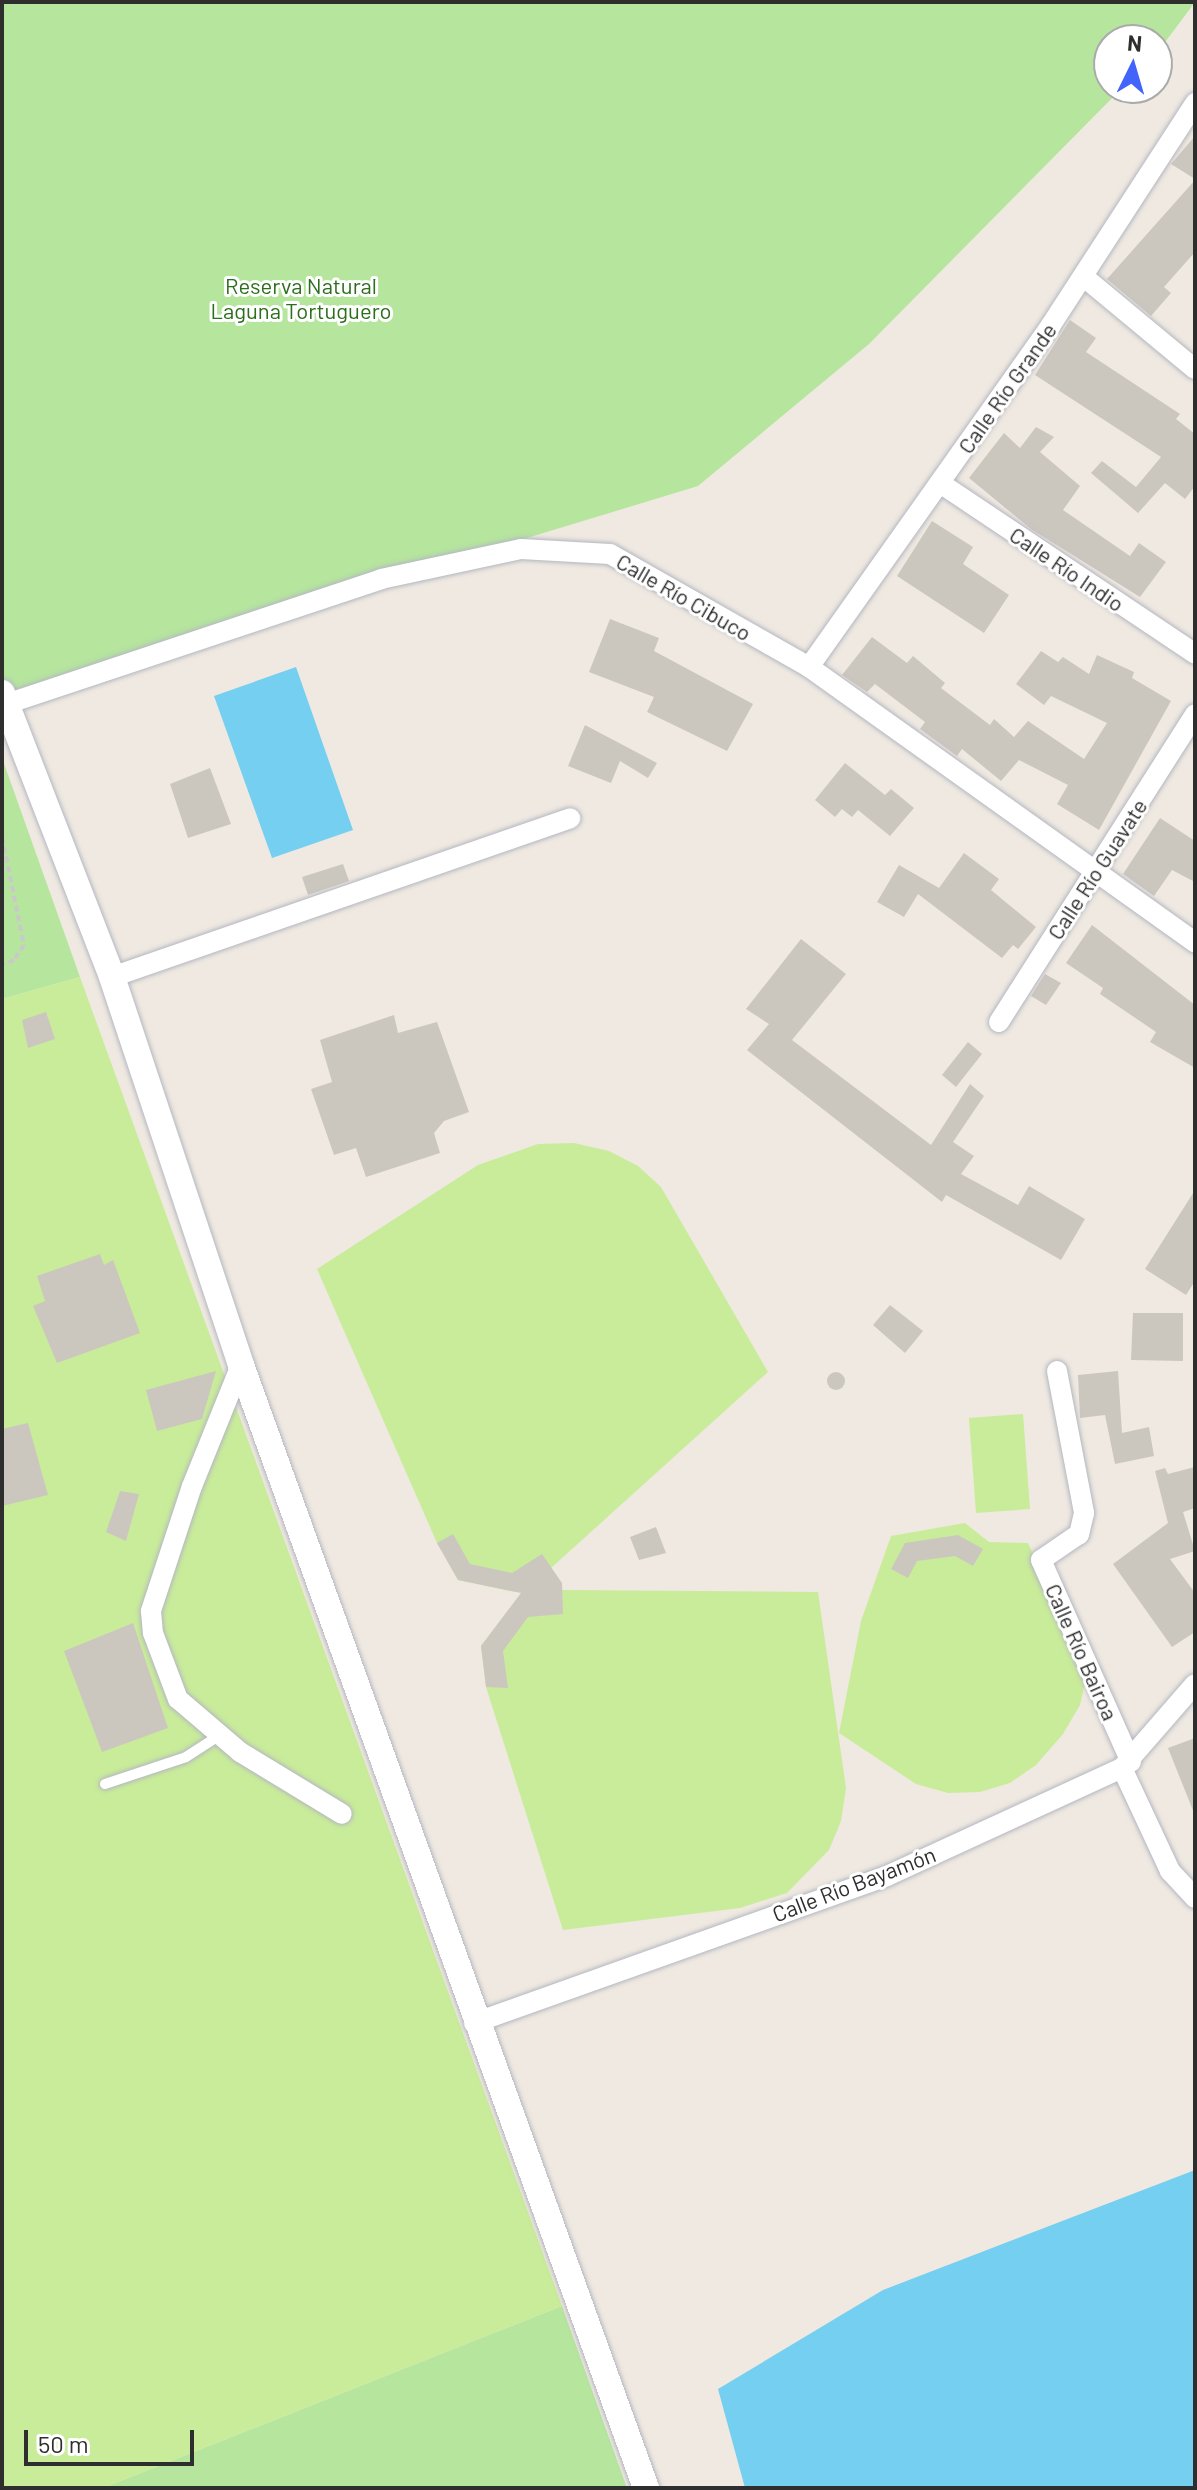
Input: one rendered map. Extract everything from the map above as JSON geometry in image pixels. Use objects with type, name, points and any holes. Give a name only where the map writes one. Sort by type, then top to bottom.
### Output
[{"type":"street","name":"Calle Río Grande","points":[[809,667],[1084,277],[1195,103]]},
{"type":"street","points":[[1084,277],[1195,369]]},
{"type":"street","name":"Calle Río Indio","points":[[940,483],[1195,654]]},
{"type":"street","name":"Calle Río Cibuco","points":[[4,699],[381,579],[521,549],[610,554],[809,667],[1195,942]]},
{"type":"street","points":[[4,699],[112,977],[241,1365],[474,2023],[646,2488]]},
{"type":"street","name":"Calle Río Guavate","points":[[999,1022],[1195,714]]},
{"type":"street","points":[[112,977],[570,818]]},
{"type":"street","points":[[241,1365],[192,1486],[151,1611],[153,1633],[178,1699],[220,1735],[342,1814]]},
{"type":"street","name":"Calle Río Bairoa","points":[[1057,1371],[1084,1513],[1079,1534],[1041,1560],[1170,1871],[1195,1898]]},
{"type":"street","name":"Calle Río Bayamón","points":[[474,2023],[887,1876],[1126,1765],[1195,1684]]},
{"type":"lane","points":[[105,1784],[186,1757],[220,1735]]},
{"type":"path","points":[[2,837],[24,945],[14,960],[2,965]]},
{"type":"green space","name":"Reserva Natural Laguna Tortuguero","points":[[2,2],[1195,2],[1173,32],[1173,24],[1093,24],[1093,104],[1106,104],[869,344],[698,486],[2,698]]},
{"type":"green space","points":[[2,758],[80,977],[2,999]]},
{"type":"green space","points":[[80,977],[562,2306],[103,2488],[2,2488],[2,999]]},
{"type":"green space","points":[[574,1143],[609,1151],[638,1166],[661,1187],[768,1372],[551,1568],[515,1592],[458,1580],[437,1543],[317,1269],[478,1165],[538,1144]]},
{"type":"green space","points":[[1023,1414],[1030,1509],[976,1513],[969,1418]]},
{"type":"green space","points":[[965,1523],[989,1542],[1028,1543],[1087,1674],[1080,1705],[1063,1734],[1036,1765],[1010,1783],[980,1792],[948,1793],[916,1784],[839,1733],[861,1621],[891,1536]]},
{"type":"green space","points":[[562,1590],[818,1592],[846,1788],[841,1821],[829,1850],[787,1893],[740,1908],[563,1930],[486,1687],[481,1646],[519,1596]]},
{"type":"green space","points":[[562,2306],[627,2488],[103,2488]]},
{"type":"water","points":[[296,667],[353,830],[272,858],[214,696]]},
{"type":"water","points":[[1195,2170],[1195,2488],[745,2488],[718,2389],[883,2290]]},
{"type":"building","points":[[1195,136],[1195,179],[1171,164]]},
{"type":"building","points":[[1195,180],[1195,252],[1164,287],[1171,293],[1151,316],[1107,279]]},
{"type":"building","points":[[1070,320],[1096,338],[1086,352],[1180,414],[1176,419],[1195,434],[1195,486],[1185,499],[1165,483],[1138,513],[1091,473],[1102,461],[1136,487],[1161,457],[1035,375]]},
{"type":"building","points":[[1036,427],[1054,437],[1040,452],[1080,486],[1063,510],[1130,556],[1139,543],[1166,562],[1140,597],[1031,529],[969,478],[1004,433],[1020,448]]},
{"type":"building","points":[[932,521],[973,547],[963,564],[1009,595],[984,633],[897,576]]},
{"type":"building","points":[[610,619],[659,638],[654,651],[753,704],[727,751],[647,712],[654,697],[589,672]]},
{"type":"building","points":[[872,637],[907,663],[913,656],[945,683],[941,688],[990,725],[994,719],[1014,737],[1028,721],[1084,759],[1107,723],[1051,696],[1044,705],[1016,684],[1041,651],[1058,662],[1063,657],[1089,674],[1097,655],[1134,672],[1132,678],[1171,701],[1099,830],[1057,804],[1068,785],[1019,760],[1001,781],[962,749],[957,756],[920,729],[925,722],[875,684],[867,692],[842,675]]},
{"type":"building","points":[[585,725],[657,763],[648,778],[620,761],[611,783],[568,766]]},
{"type":"building","points":[[845,763],[885,795],[891,789],[914,808],[890,836],[858,810],[852,817],[842,809],[835,817],[815,800]]},
{"type":"building","points":[[210,768],[231,824],[188,838],[170,784]]},
{"type":"building","points":[[1160,818],[1195,841],[1195,882],[1172,870],[1154,896],[1123,874]]},
{"type":"building","points":[[964,853],[999,879],[991,890],[1036,927],[1018,949],[1013,945],[1002,958],[918,894],[904,917],[877,902],[899,865],[939,888]]},
{"type":"building","points":[[343,864],[349,881],[308,895],[302,877]]},
{"type":"building","points":[[1092,925],[1195,1005],[1195,1068],[1150,1042],[1156,1032],[1100,994],[1103,988],[1066,963]]},
{"type":"building","points":[[801,939],[846,974],[792,1040],[931,1145],[970,1084],[984,1096],[953,1142],[974,1156],[961,1174],[1018,1205],[1029,1186],[1085,1219],[1061,1260],[946,1195],[942,1202],[747,1050],[769,1024],[746,1009]]},
{"type":"building","points":[[1045,974],[1061,983],[1046,1005],[1031,996]]},
{"type":"building","points":[[46,1012],[55,1039],[28,1048],[22,1020]]},
{"type":"building","points":[[394,1015],[398,1033],[437,1022],[469,1112],[444,1121],[434,1133],[440,1153],[366,1177],[356,1148],[334,1155],[311,1089],[332,1082],[320,1040]]},
{"type":"building","points":[[968,1042],[982,1054],[956,1087],[942,1075]]},
{"type":"building","points":[[1195,1190],[1195,1281],[1186,1295],[1145,1269]]},
{"type":"building","points":[[100,1254],[104,1265],[113,1260],[140,1333],[57,1363],[33,1306],[45,1301],[37,1276]]},
{"type":"building","points":[[890,1305],[923,1331],[905,1353],[873,1325]]},
{"type":"building","points":[[1133,1313],[1183,1313],[1183,1361],[1131,1360]]},
{"type":"building","points":[[216,1371],[202,1419],[157,1431],[146,1390]]},
{"type":"building","points":[[1118,1371],[1122,1433],[1149,1427],[1154,1456],[1115,1464],[1105,1415],[1080,1418],[1078,1375]]},
{"type":"building","points":[[832,1372],[840,1372],[845,1381],[843,1388],[832,1390],[827,1385],[827,1377]]},
{"type":"building","points":[[28,1423],[48,1495],[2,1506],[2,1429]]},
{"type":"building","points":[[1195,1467],[1195,1508],[1183,1512],[1195,1551],[1170,1559],[1195,1593],[1195,1632],[1172,1647],[1113,1564],[1168,1523],[1155,1471],[1165,1468],[1168,1474]]},
{"type":"building","points":[[120,1491],[139,1494],[126,1541],[106,1532]]},
{"type":"building","points":[[656,1527],[666,1553],[639,1560],[630,1537]]},
{"type":"building","points":[[453,1534],[470,1564],[512,1573],[542,1554],[562,1583],[563,1614],[528,1617],[503,1651],[508,1688],[486,1687],[481,1646],[521,1593],[458,1580],[437,1543]]},
{"type":"building","points":[[958,1535],[983,1549],[973,1566],[955,1556],[917,1561],[908,1578],[891,1569],[905,1543]]},
{"type":"building","points":[[133,1623],[168,1728],[102,1752],[64,1651]]},
{"type":"building","points":[[1195,1738],[1195,1813],[1194,1813],[1168,1748]]}]
